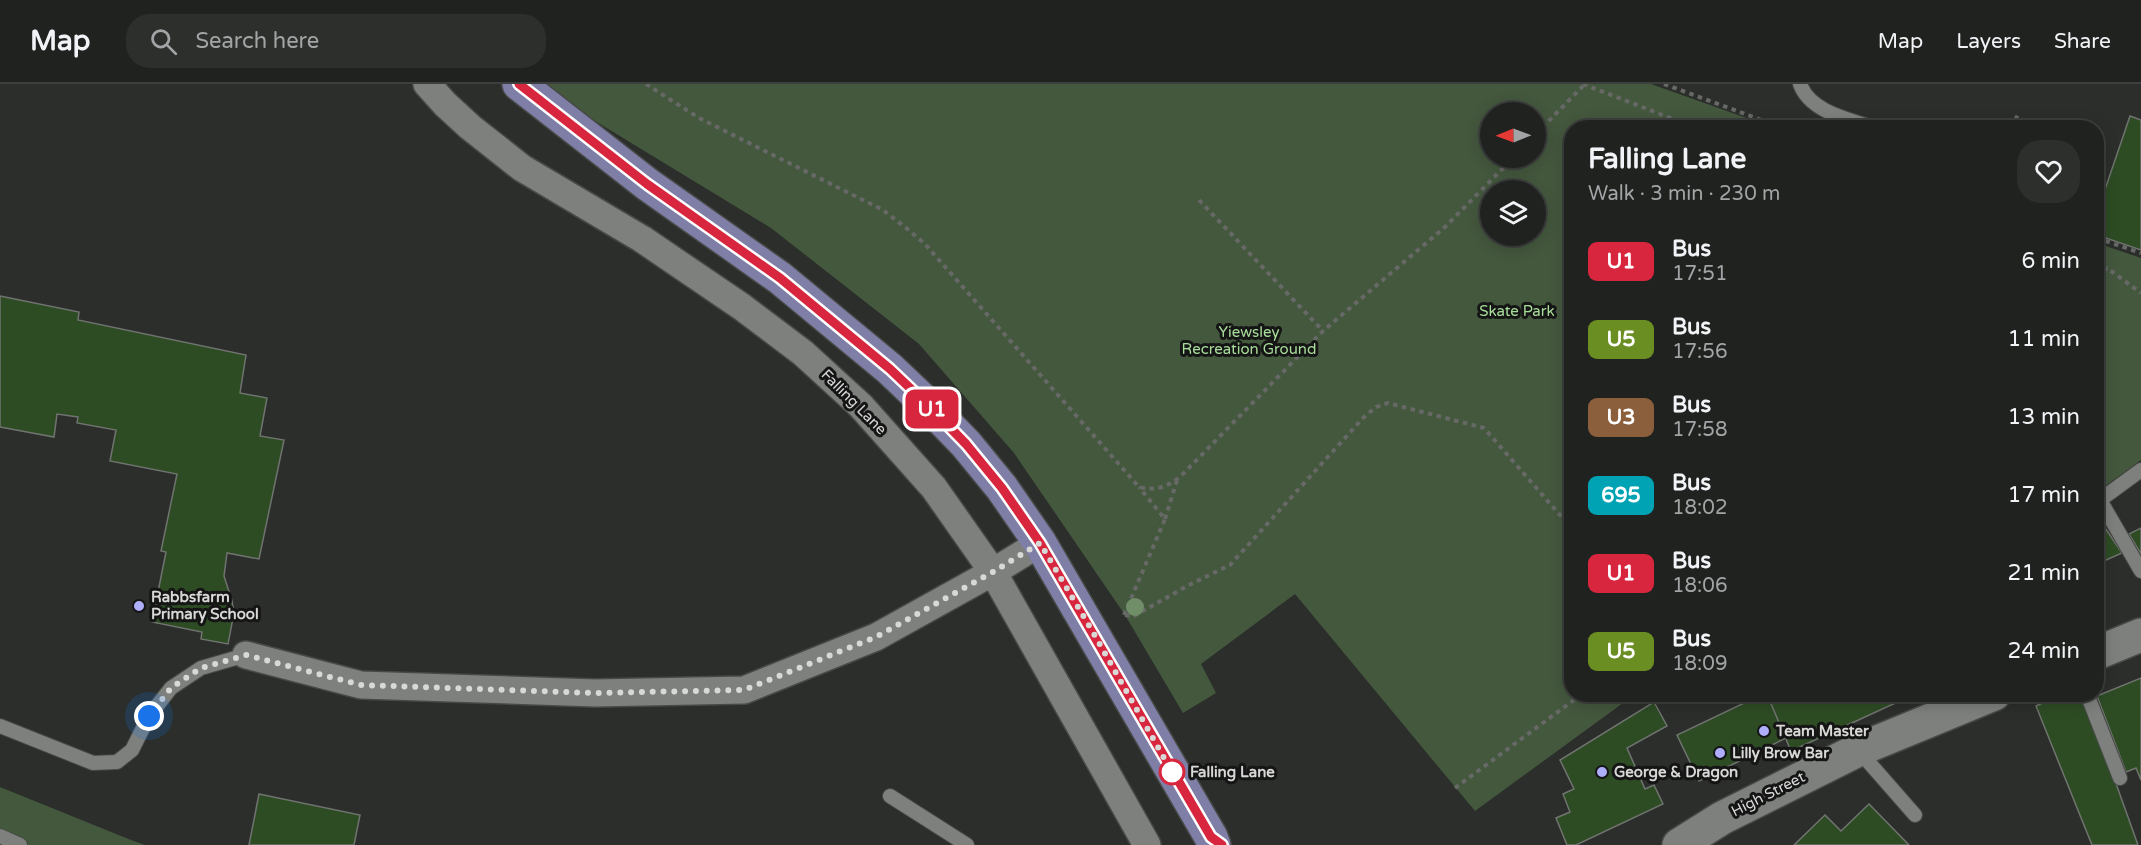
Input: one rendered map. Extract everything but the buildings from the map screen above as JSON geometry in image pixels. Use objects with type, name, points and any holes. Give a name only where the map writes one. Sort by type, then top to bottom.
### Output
[{"type":"main road","points":[[519,84],[647,184],[780,278],[890,369],[966,444],[1002,488],[1040,543],[1157,747],[1216,842]]},
{"type":"street","name":"Falling Lane","points":[[427,84],[470,127],[522,168],[642,239],[742,307],[802,353],[861,406],[934,488],[993,572],[1139,842]]},
{"type":"street","points":[[246,655],[361,685],[595,693],[744,690],[876,637],[1040,543]]},
{"type":"street","points":[[2104,650],[2140,637]]},
{"type":"street","name":"High Street","points":[[1679,845],[1722,818],[1858,750],[1975,702]]},
{"type":"lane","points":[[1800,84],[1810,102],[1852,120]]},
{"type":"lane","points":[[2104,497],[2141,470]]},
{"type":"lane","points":[[2104,507],[2141,571]]},
{"type":"lane","points":[[0,726],[93,763],[117,762],[132,750],[149,716],[171,688],[201,668],[246,655]]},
{"type":"lane","points":[[2090,702],[2120,778]]},
{"type":"lane","points":[[1858,750],[1915,815]]},
{"type":"lane","points":[[890,796],[967,845]]},
{"type":"lane","points":[[0,836],[20,845]]},
{"type":"path","points":[[646,84],[699,118],[883,210],[905,226],[925,244],[1165,519]]},
{"type":"path","points":[[1546,124],[1584,84],[1676,120]]},
{"type":"path","points":[[1664,84],[1761,120]]},
{"type":"path","points":[[2015,120],[2018,114]]},
{"type":"path","points":[[1138,487],[1166,487],[1178,479],[1323,332],[1445,227],[1503,168]]},
{"type":"path","points":[[1199,200],[1323,332]]},
{"type":"path","points":[[2104,240],[2141,253]]},
{"type":"path","points":[[2104,271],[2107,268],[2141,293]]},
{"type":"path","points":[[1125,615],[1134,616],[1230,565],[1364,417],[1376,407],[1388,403],[1484,428],[1564,520]]},
{"type":"path","points":[[1094,634],[1125,615],[1165,519],[1178,479]]},
{"type":"path","points":[[1455,788],[1571,702]]},
{"type":"green space","name":"Yiewsley Recreation Ground","points":[[545,84],[1651,84],[1752,120],[1564,120],[1564,702],[1624,702],[1475,811],[1295,594],[1201,664],[1216,693],[1183,713],[1125,615],[1014,453],[919,344],[771,228],[577,110]]},
{"type":"green space","points":[[2104,245],[2141,258],[2141,460],[2104,487]]},
{"type":"green space","points":[[0,787],[131,840],[145,845],[0,845]]},
{"type":"bus line","name":"U1","points":[[519,84],[647,184],[780,278],[890,369],[966,444],[1002,488],[1040,543],[1211,837],[1222,845]]},
{"type":"place","name":"Rabbsfarm Primary School","points":[[139,606]]},
{"type":"place","name":"Team Master","points":[[1764,731]]},
{"type":"place","name":"Lilly Brow Bar","points":[[1720,753]]},
{"type":"place","name":"Falling Lane","points":[[1172,772]]},
{"type":"place","name":"George & Dragon","points":[[1602,772]]},
{"type":"route","points":[[149,716],[171,688],[201,668],[246,655],[361,685],[595,693],[744,690],[876,637],[1040,543],[1172,772]]},
{"type":"park label","name":"Skate Park","points":[[1517,311]]}]
